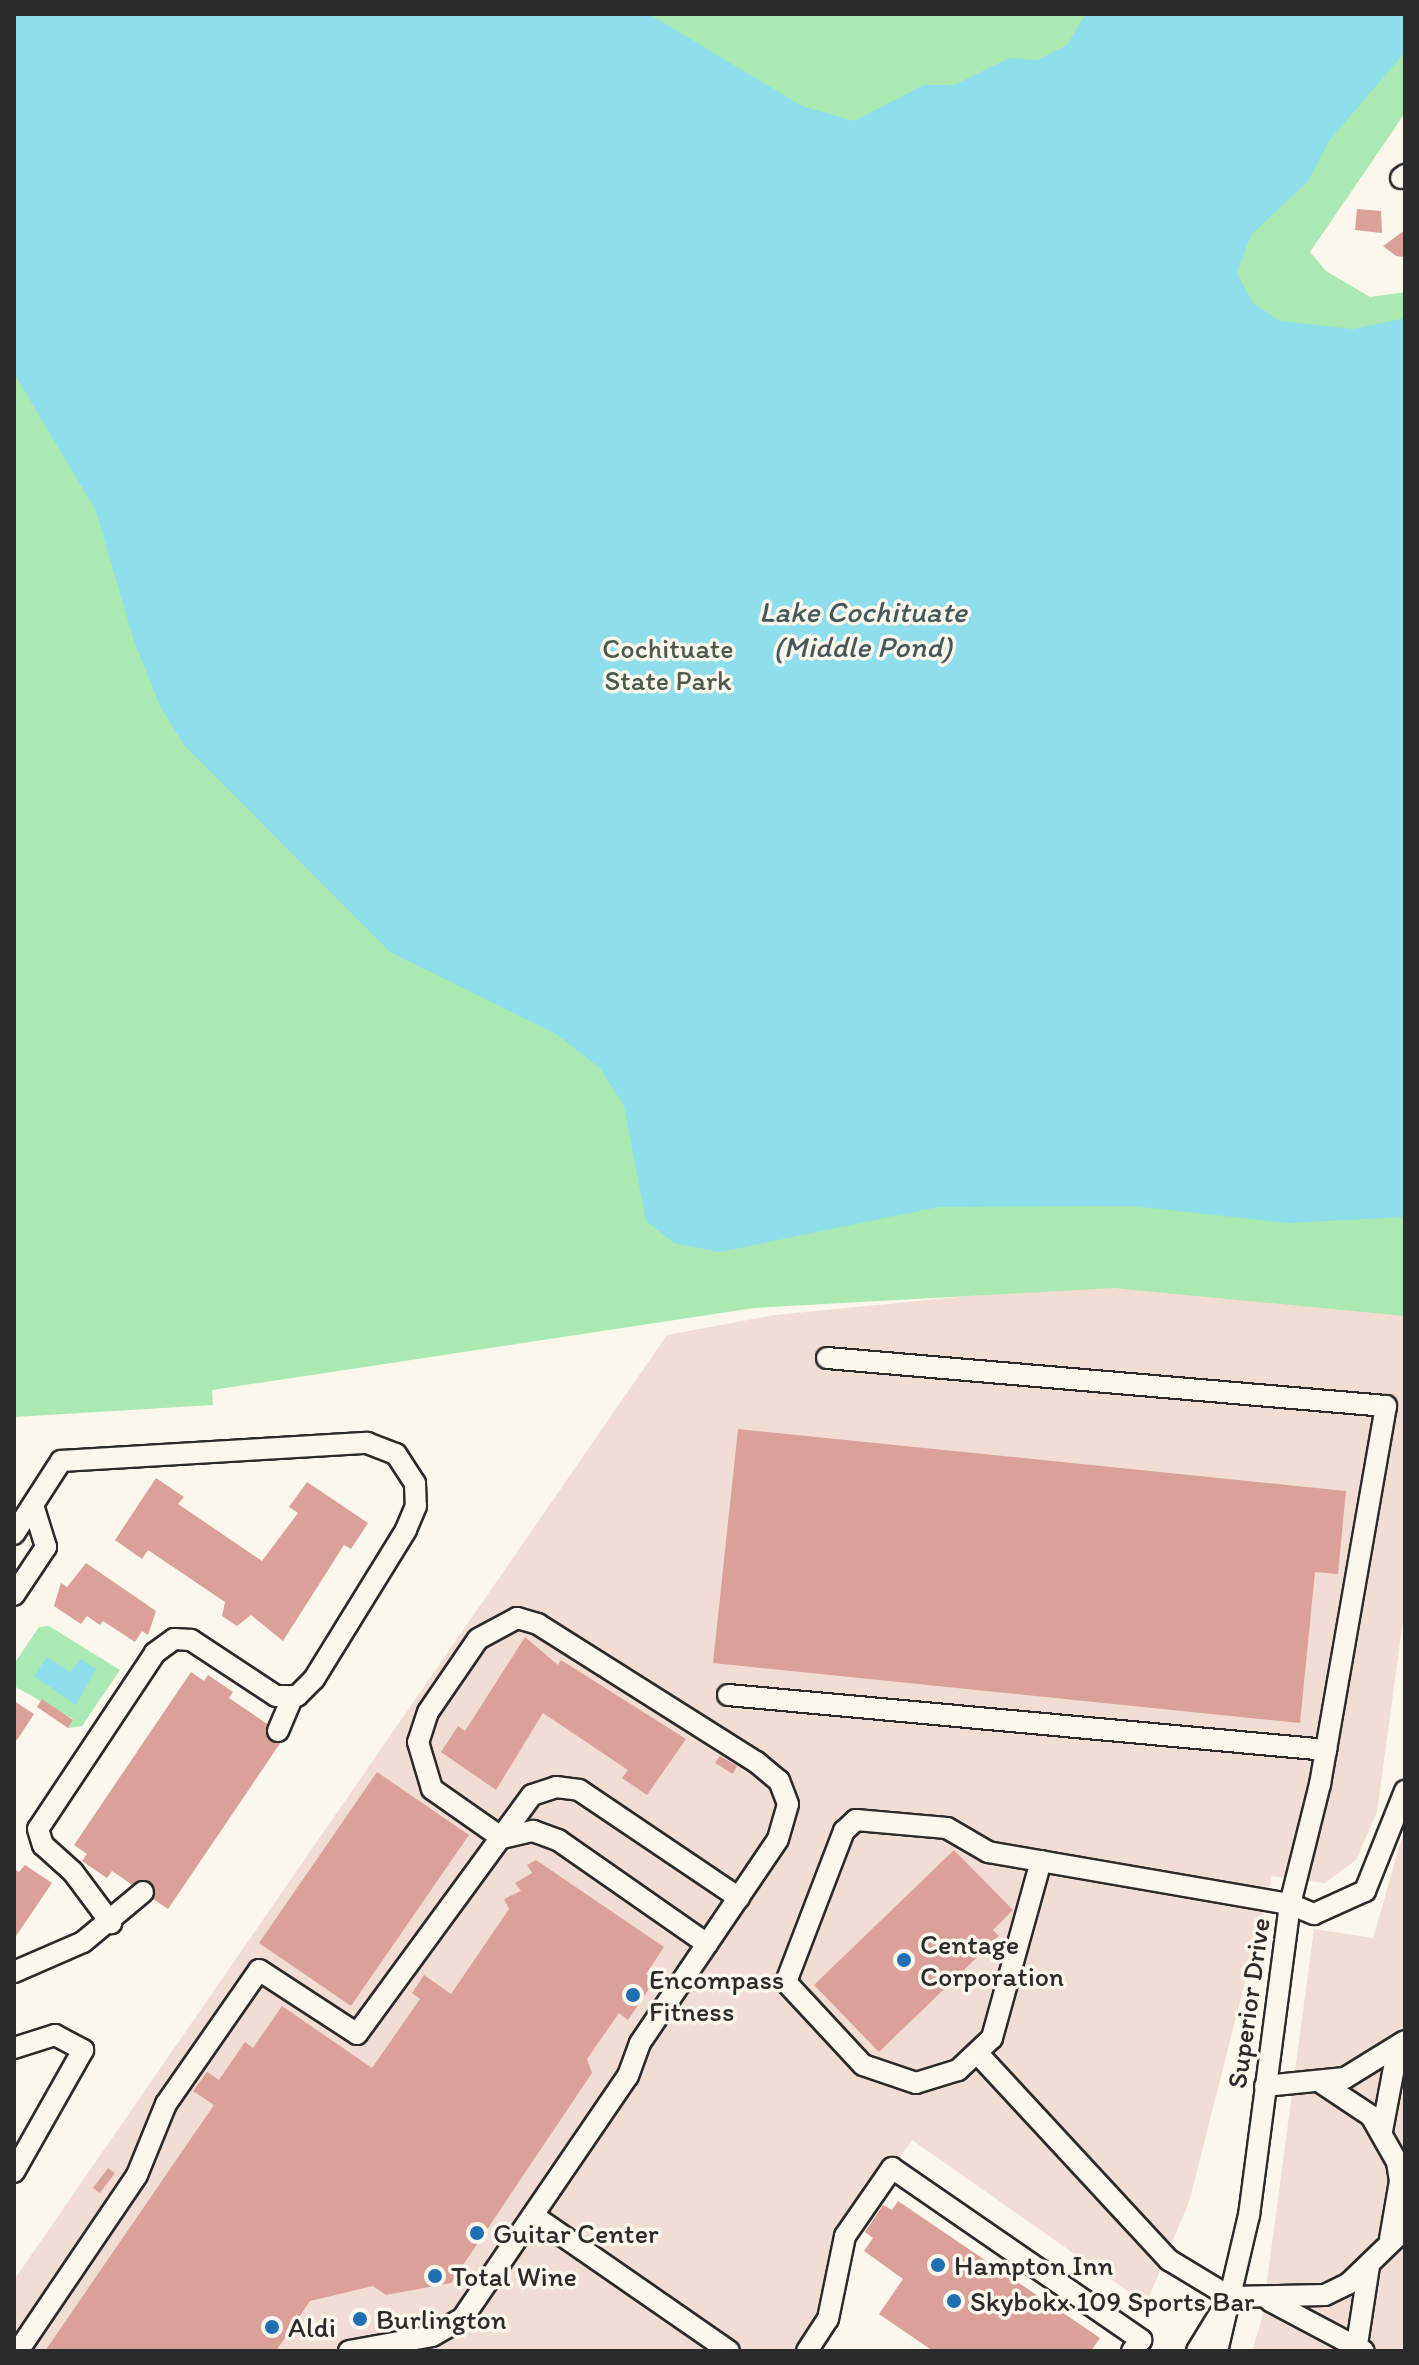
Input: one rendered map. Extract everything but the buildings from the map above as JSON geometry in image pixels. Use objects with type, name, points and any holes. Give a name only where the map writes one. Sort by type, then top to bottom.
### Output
[{"type":"street","points":[[827,1358],[1386,1406],[1326,1750],[1290,1904],[1041,1861],[988,1852],[947,1828],[856,1820],[844,1831],[787,1968],[789,1989],[863,2065],[916,2083],[958,2070],[979,2055],[996,2028],[1041,1861]]},
{"type":"street","points":[[14,1534],[61,1461],[360,1443],[396,1454],[416,1490],[411,1521],[314,1679],[292,1698],[278,1731]]},
{"type":"street","points":[[14,1595],[46,1547],[33,1505]]},
{"type":"street","points":[[349,2351],[432,2336],[453,2326],[534,2216],[784,1828],[788,1804],[779,1781],[538,1624],[517,1618],[495,1624],[478,1639],[428,1712],[418,1742],[432,1789],[502,1838],[533,1831],[558,1840],[707,1944]]},
{"type":"street","points":[[111,1923],[43,1845],[38,1829],[155,1653],[174,1639],[191,1640],[276,1696],[292,1698]]},
{"type":"street","points":[[728,1695],[1326,1750]]},
{"type":"street","points":[[18,2351],[137,2175],[166,2104],[259,1970],[357,2034],[532,1795],[567,1787],[739,1898]]},
{"type":"street","name":"Superior Drive","points":[[1217,2351],[1249,2215],[1290,1904],[1314,1914],[1365,1891],[1405,1791]]},
{"type":"street","points":[[14,1972],[69,1950],[111,1923],[143,1892]]},
{"type":"street","points":[[14,2048],[55,2035],[83,2050],[14,2172]]},
{"type":"street","points":[[1265,2086],[1323,2084],[1363,2071],[1403,2046]]},
{"type":"street","points":[[1382,2131],[1403,2046]]},
{"type":"street","points":[[979,2055],[1169,2260],[1230,2297],[1267,2299],[1325,2295],[1369,2266],[1397,2234],[1401,2167],[1382,2131],[1359,2104],[1323,2084]]},
{"type":"street","points":[[807,2351],[828,2319],[845,2236],[892,2168],[1141,2340],[1132,2351]]},
{"type":"street","points":[[534,2216],[729,2351]]},
{"type":"street","points":[[1267,2299],[1359,2350],[1369,2266]]},
{"type":"street","name":"Superior Drive","points":[[1197,2351],[1230,2297]]},
{"type":"shaded area","points":[[1072,1286],[1405,1303],[1405,1606],[1377,1812],[1356,1860],[1325,1883],[1272,1876],[1189,2202],[1146,2304],[912,2140],[845,2236],[832,2294],[807,2351],[14,2351],[14,2280],[667,1335],[775,1315]]},
{"type":"shaded area","points":[[1405,1827],[1405,2351],[1252,2351],[1262,2318],[1314,1929],[1373,1938]]},
{"type":"green space","name":"Lake Cochituate (Middle Pond)","points":[[14,14],[1405,14],[1405,113],[1310,252],[1326,271],[1370,297],[1405,292],[1405,1316],[1113,1288],[754,1308],[212,1390],[213,1405],[14,1417]]},
{"type":"green space","points":[[49,1626],[120,1670],[82,1726],[68,1728],[73,1719],[14,1686],[14,1664],[39,1627]]},
{"type":"water","name":"Lake Cochituate (Middle Pond)","points":[[14,14],[649,14],[802,106],[854,121],[924,85],[954,85],[1010,58],[1038,60],[1067,45],[1086,14],[1405,14],[1405,52],[1329,141],[1308,181],[1251,235],[1237,273],[1253,303],[1280,321],[1353,329],[1405,318],[1405,1217],[1288,1223],[1133,1206],[938,1207],[720,1252],[674,1243],[646,1221],[624,1106],[600,1068],[556,1034],[390,952],[184,745],[161,708],[134,641],[96,511],[14,373]]},
{"type":"water","points":[[47,1657],[70,1672],[81,1659],[96,1669],[76,1705],[34,1676]]},
{"type":"place","name":"Centage Corporation","points":[[904,1960]]},
{"type":"place","name":"Encompass Fitness","points":[[633,1995]]},
{"type":"place","name":"Guitar Center","points":[[477,2233]]},
{"type":"place","name":"Hampton Inn","points":[[938,2265]]},
{"type":"place","name":"Total Wine","points":[[435,2276]]},
{"type":"place","name":"Skybokx 109 Sports Bar","points":[[954,2301]]},
{"type":"place","name":"Burlington","points":[[360,2319]]},
{"type":"place","name":"Aldi","points":[[272,2327]]},
{"type":"park label","name":"Cochituate State Park","points":[[668,664]]}]
